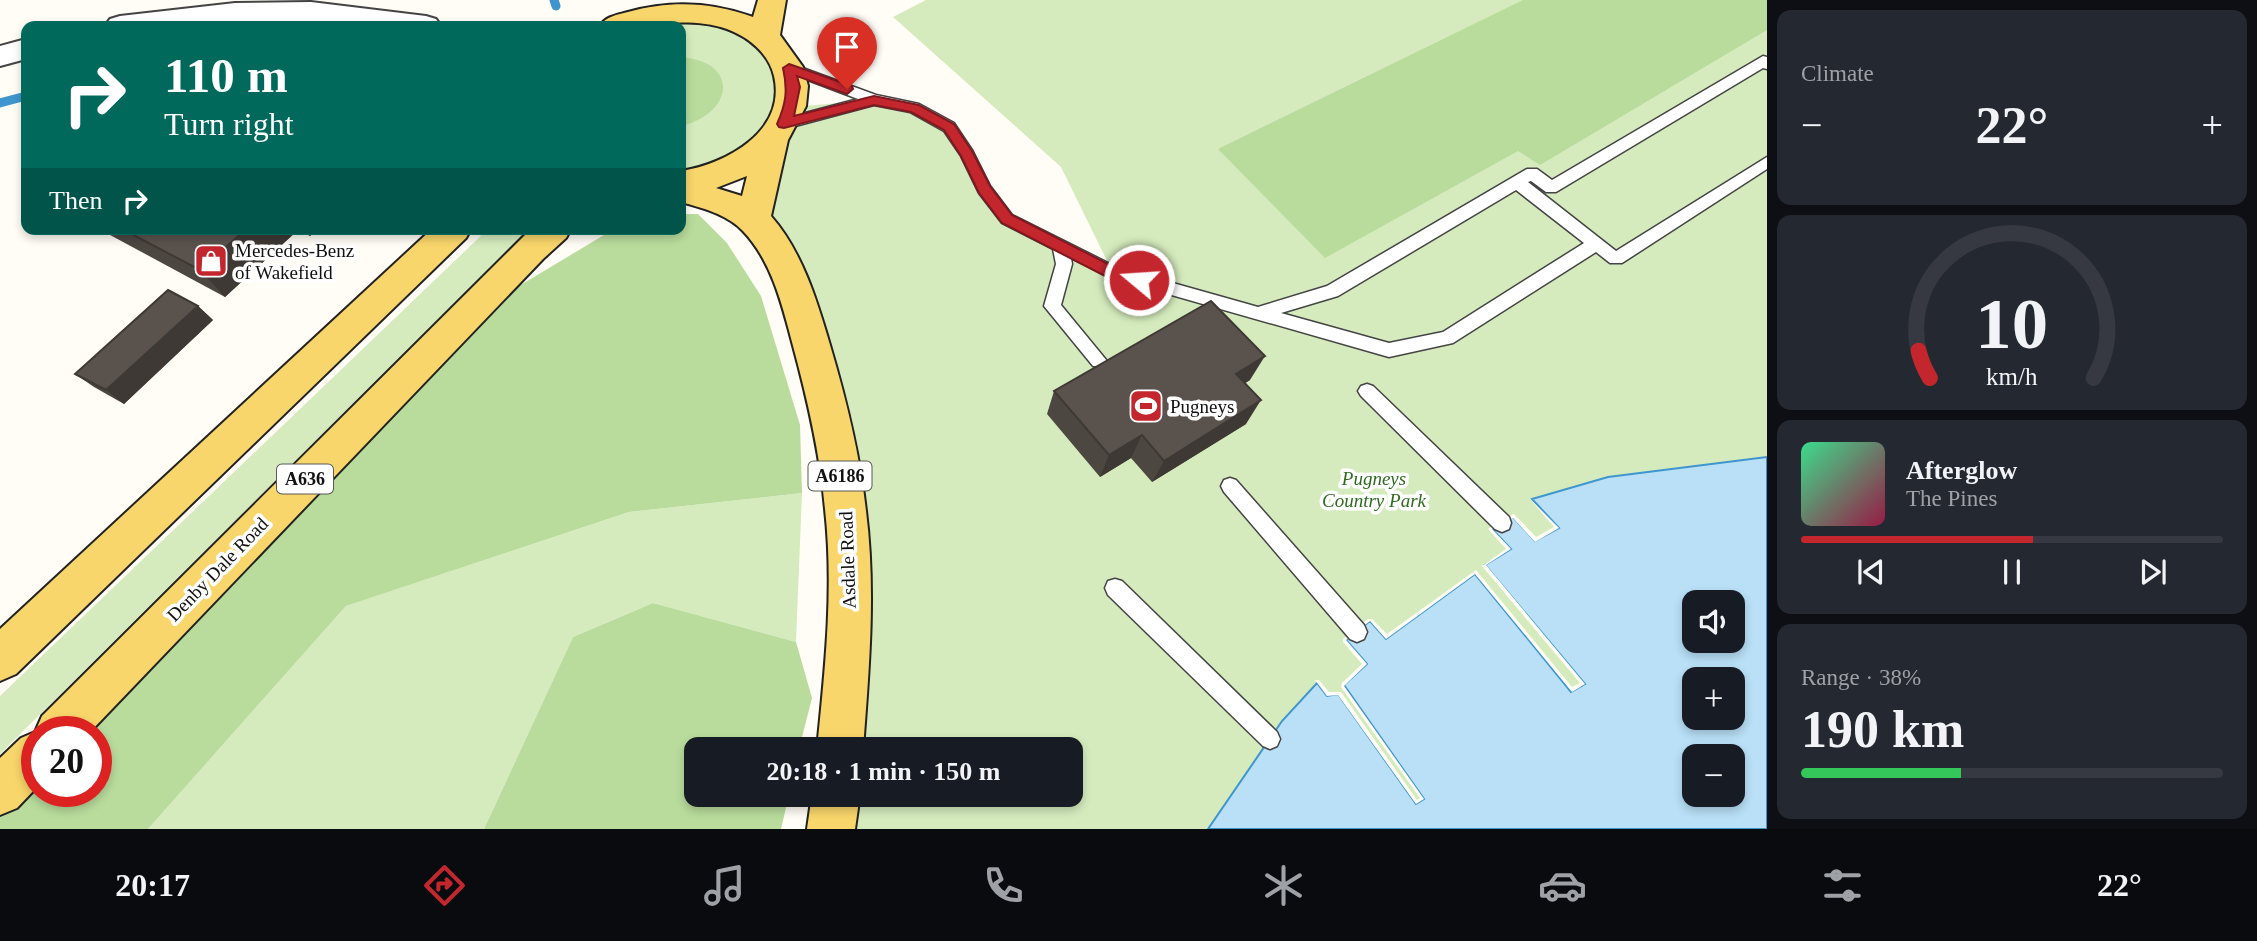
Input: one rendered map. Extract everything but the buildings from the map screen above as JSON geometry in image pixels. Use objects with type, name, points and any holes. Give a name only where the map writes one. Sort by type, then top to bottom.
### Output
[{"type":"main road","points":[[765,37],[772,0]]},
{"type":"main road","points":[[629,21],[664,8],[717,16],[743,25],[765,37],[780,51],[789,68],[794,87],[791,107],[778,132],[754,219],[723,204],[686,192]]},
{"type":"main road","points":[[686,182],[715,176],[737,167],[778,132]]},
{"type":"main road","name":"Asdale Road","points":[[754,219],[780,258],[798,297],[831,426],[846,511],[850,640],[841,737]]},
{"type":"main road","points":[[0,659],[448,235]]},
{"type":"main road","name":"Denby Dale Road","points":[[74,716],[547,235]]},
{"type":"main road","points":[[0,791],[21,770]]},
{"type":"main road","points":[[831,829],[834,807]]},
{"type":"street","points":[[149,21],[280,5],[401,21]]},
{"type":"street","points":[[0,56],[21,50]]},
{"type":"lane","points":[[1259,313],[1332,291],[1532,173],[1551,188],[1763,61],[1767,64]]},
{"type":"lane","points":[[789,68],[874,100],[914,108],[949,127],[967,154],[984,189],[1007,219],[1112,272],[1389,350],[1447,338],[1596,244]]},
{"type":"lane","points":[[778,132],[874,100]]},
{"type":"lane","points":[[1517,182],[1616,259],[1767,162]]},
{"type":"lane","points":[[1060,245],[1064,264],[1052,306],[1099,361]]},
{"type":"lane","points":[[1367,390],[1502,523]]},
{"type":"lane","points":[[1230,486],[1357,632]]},
{"type":"lane","points":[[1115,588],[1270,739]]},
{"type":"green space","name":"Pugneys Country Park","points":[[926,0],[1767,0],[1767,829],[831,829],[834,807],[1083,807],[1083,737],[840,737],[834,438],[753,219],[772,141],[692,182],[686,183],[686,21],[629,21],[686,13],[765,37],[792,107],[874,100],[914,108],[949,127],[1007,219],[1112,271],[1061,167],[893,17]]},
{"type":"green space","points":[[1523,0],[1767,0],[1767,30],[1540,165],[1518,151],[1325,258],[1218,149]]},
{"type":"green space","points":[[686,58],[714,68],[721,78],[723,89],[720,100],[698,120],[686,124]]},
{"type":"green space","points":[[686,214],[698,214],[727,243],[761,296],[800,425],[802,493],[629,512],[346,606],[148,829],[0,829],[0,772],[21,752],[21,807],[112,807],[112,716],[56,716],[459,322],[604,235],[686,235]]},
{"type":"green space","points":[[482,235],[526,235],[38,716],[21,716],[21,733],[0,754],[0,696]]},
{"type":"green space","points":[[802,493],[796,642],[653,603],[573,637],[484,829],[148,829],[346,606],[629,512]]},
{"type":"green space","points":[[653,603],[796,642],[812,698],[802,737],[684,737],[684,807],[786,807],[781,829],[484,829],[573,637]]},
{"type":"water","points":[[1767,457],[1767,829],[1208,829],[1282,721],[1317,683],[1327,696],[1338,694],[1416,804],[1424,799],[1344,685],[1367,664],[1346,640],[1370,621],[1386,639],[1475,574],[1571,692],[1585,684],[1485,565],[1511,549],[1492,529],[1513,517],[1535,541],[1559,528],[1532,499],[1608,477]]},
{"type":"pier","points":[[1529,498],[1559,528],[1535,542],[1513,518],[1492,529],[1511,549],[1486,565],[1585,684],[1572,692],[1475,574],[1386,639],[1370,621],[1346,640],[1367,664],[1344,686],[1424,799],[1416,804],[1338,695],[1327,696],[1315,680],[1319,680],[1329,692],[1341,692],[1417,800],[1420,798],[1341,687],[1362,664],[1343,639],[1368,619],[1372,619],[1387,634],[1476,570],[1572,687],[1580,683],[1482,566],[1506,549],[1488,529],[1500,520],[1514,514],[1536,537],[1554,527]]},
{"type":"waterway","points":[[554,0],[556,6]]},
{"type":"waterway","points":[[0,103],[21,97]]},
{"type":"place","name":"Mercedes-Benz of Wakefield","points":[[211,261]]},
{"type":"place","name":"Pugneys","points":[[1146,406]]},
{"type":"route","points":[[847,89],[789,68],[794,87],[791,107],[784,124],[874,100],[914,108],[949,127],[967,154],[984,189],[1007,219],[1112,272],[1139,280]]}]
